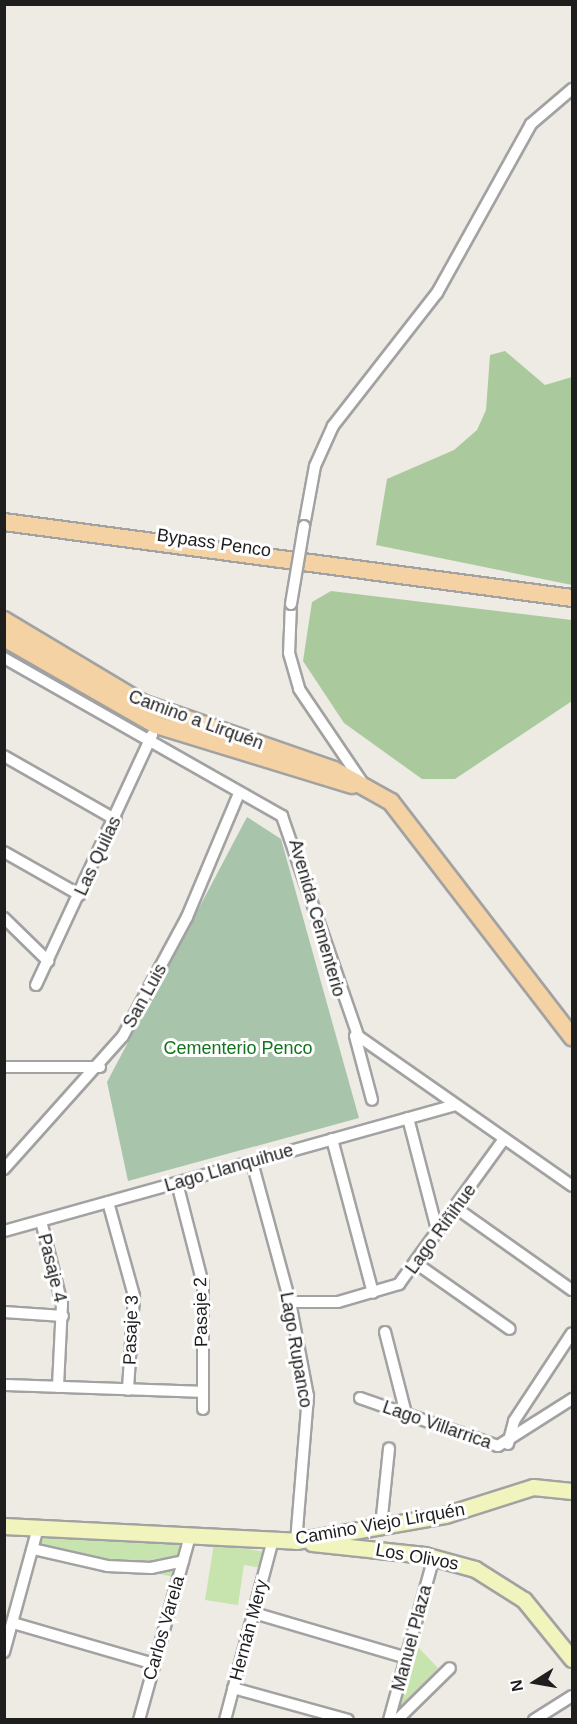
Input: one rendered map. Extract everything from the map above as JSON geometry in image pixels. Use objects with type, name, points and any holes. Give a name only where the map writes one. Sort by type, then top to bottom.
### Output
[{"type":"main road","name":"Bypass Penco","points":[[4,513],[573,598]]},
{"type":"main road","name":"Bypass Penco","points":[[4,522],[377,576],[423,577]]},
{"type":"main road","name":"Camino a Lirquén","points":[[4,620],[142,703],[314,761],[365,786],[404,815],[573,1037]]},
{"type":"main road","name":"Camino a Lirquén","points":[[4,638],[153,732],[320,779],[365,786]]},
{"type":"street","points":[[365,786],[299,689],[289,653],[291,604],[315,466],[338,419],[437,293],[531,124],[573,89]]},
{"type":"street","name":"Avenida Cementerio","points":[[4,658],[82,706],[153,732],[239,793],[277,812],[289,825],[353,1030],[372,1100]]},
{"type":"street","name":"Las Quilas","points":[[36,985],[116,820],[153,732]]},
{"type":"street","points":[[4,756],[116,820]]},
{"type":"street","name":"San Luis","points":[[4,1169],[100,1067],[154,983],[239,793]]},
{"type":"street","points":[[4,852],[80,895]]},
{"type":"street","points":[[4,918],[48,961]]},
{"type":"street","name":"Avenida Cementerio","points":[[353,1030],[368,1046],[573,1186]]},
{"type":"street","points":[[4,1067],[100,1067]]},
{"type":"street","name":"Lago Llanquihue","points":[[4,1231],[454,1105]]},
{"type":"street","points":[[408,1118],[438,1233]]},
{"type":"street","points":[[332,1139],[373,1293]]},
{"type":"street","name":"Lago Riñihue","points":[[290,1302],[328,1303],[373,1293],[399,1284],[417,1264],[504,1139]]},
{"type":"street","name":"Lago Rupanco","points":[[252,1162],[290,1302],[308,1404],[296,1541]]},
{"type":"street","name":"Pasaje 2","points":[[177,1183],[203,1284],[203,1409]]},
{"type":"street","name":"Pasaje 3","points":[[108,1202],[134,1296],[128,1390]]},
{"type":"street","points":[[456,1208],[573,1290]]},
{"type":"street","name":"Pasaje 4","points":[[40,1221],[63,1316],[58,1387]]},
{"type":"street","points":[[417,1264],[510,1329]]},
{"type":"street","points":[[4,1312],[63,1316]]},
{"type":"street","points":[[385,1332],[406,1414]]},
{"type":"street","points":[[508,1444],[514,1421],[573,1333]]},
{"type":"street","points":[[4,1385],[202,1392]]},
{"type":"street","name":"Lago Villarrica","points":[[360,1398],[492,1446],[508,1444],[573,1399]]},
{"type":"street","points":[[371,1549],[389,1448]]},
{"type":"street","name":"Camino Viejo Lirquén","points":[[4,1526],[296,1541],[445,1515],[533,1487],[573,1491]]},
{"type":"street","points":[[4,1652],[38,1528]]},
{"type":"street","name":"Carlos Varela","points":[[139,1719],[190,1536]]},
{"type":"street","name":"Hernán Mery","points":[[225,1719],[273,1540]]},
{"type":"street","name":"Los Olivos","points":[[296,1541],[434,1557],[475,1569],[516,1594],[573,1659]]},
{"type":"street","points":[[33,1549],[107,1566],[152,1568],[183,1561]]},
{"type":"street","name":"Manuel Plaza","points":[[389,1719],[434,1557]]},
{"type":"street","points":[[254,1613],[406,1658]]},
{"type":"street","points":[[12,1623],[154,1664]]},
{"type":"street","name":"Manuel Plaza","points":[[398,1719],[450,1668]]},
{"type":"street","points":[[233,1688],[348,1719]]},
{"type":"street","points":[[534,1719],[573,1696]]},
{"type":"green space","points":[[505,351],[545,385],[572,377],[572,585],[376,545],[387,479],[454,450],[477,430],[486,410],[490,355]]},
{"type":"green space","points":[[331,591],[572,620],[572,701],[455,779],[422,779],[344,723],[303,661],[312,602]]},
{"type":"green space","name":"Cementerio Penco","points":[[247,817],[281,839],[359,1118],[128,1181],[107,1082]]},
{"type":"green space","points":[[40,1537],[184,1544],[173,1577],[39,1547]]},
{"type":"green space","points":[[214,1543],[265,1552],[262,1568],[244,1565],[238,1605],[205,1600]]},
{"type":"green space","points":[[416,1645],[438,1668],[398,1712]]}]
